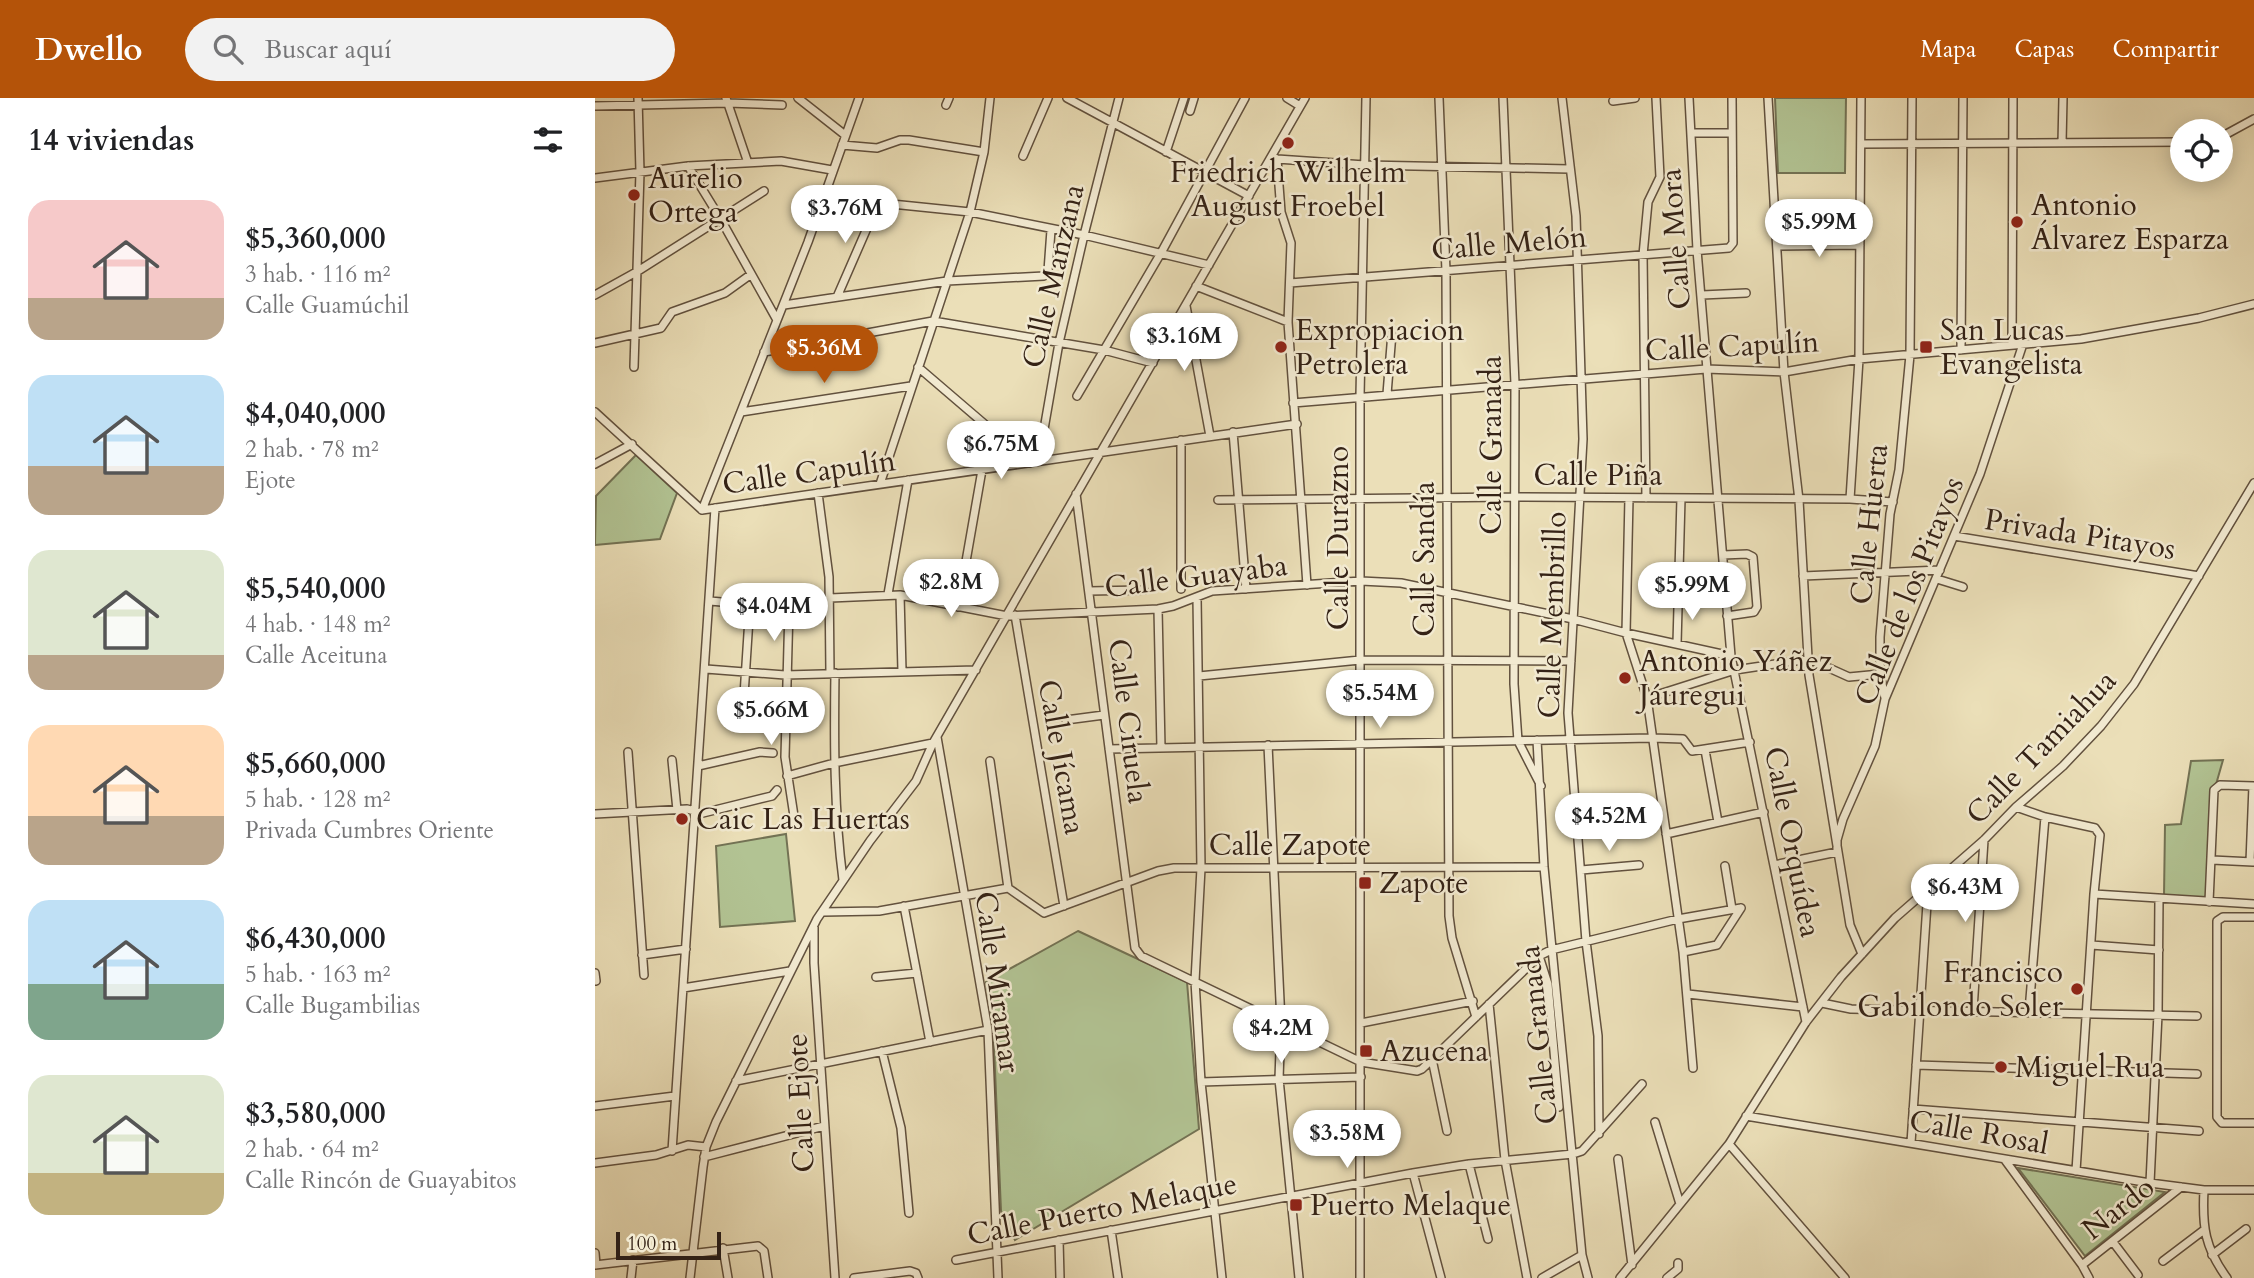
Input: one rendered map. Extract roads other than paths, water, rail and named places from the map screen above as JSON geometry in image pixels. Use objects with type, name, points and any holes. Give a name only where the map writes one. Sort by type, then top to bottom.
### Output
[{"type":"street","points":[[798,98],[845,135]]},
{"type":"street","points":[[595,412],[702,510],[809,242],[859,98]]},
{"type":"street","points":[[880,484],[970,212],[984,152],[990,98]]},
{"type":"street","points":[[1023,156],[1048,98]]},
{"type":"street","points":[[1067,98],[1249,196]]},
{"type":"street","name":"Calle Manzana","points":[[1030,463],[1043,435],[1059,343],[1119,98]]},
{"type":"street","points":[[1166,152],[1184,98]]},
{"type":"street","points":[[1190,111],[1194,98]]},
{"type":"street","points":[[1077,396],[1161,253],[1245,98]]},
{"type":"street","points":[[1287,98],[1300,106]]},
{"type":"street","points":[[690,1278],[706,1147],[790,971],[843,880],[916,781],[935,740],[1011,616],[1076,494],[1249,196],[1275,157],[1305,98]]},
{"type":"street","name":"Calle Durazno","points":[[1360,1278],[1360,396],[1366,98]]},
{"type":"street","name":"Calle Sandía","points":[[1439,98],[1446,271],[1449,916],[1452,938],[1476,1017]]},
{"type":"street","name":"Calle Granada","points":[[1503,98],[1515,384],[1514,660],[1518,741],[1541,786]]},
{"type":"street","name":"Calle Membrillo","points":[[1562,98],[1576,216],[1583,439],[1568,713],[1586,941],[1598,1035],[1599,1134]]},
{"type":"street","points":[[1613,101],[1635,98]]},
{"type":"street","points":[[1646,498],[1643,254],[1648,202],[1660,177],[1656,98]]},
{"type":"street","name":"Calle Mora","points":[[1689,98],[1706,369],[1727,616],[1735,670]]},
{"type":"street","points":[[1691,133],[1732,134],[1732,98]]},
{"type":"street","points":[[1768,98],[1784,372],[1798,500],[1809,675],[1850,925],[1862,954]]},
{"type":"street","points":[[1850,499],[1859,359],[1861,98]]},
{"type":"street","name":"Calle Huerta","points":[[1885,699],[1880,674],[1880,637],[1892,502],[1899,470],[1910,355],[1912,98]]},
{"type":"street","points":[[1961,350],[1963,98]]},
{"type":"street","points":[[2012,345],[2013,98]]},
{"type":"street","points":[[2062,143],[2063,98]]},
{"type":"street","points":[[727,100],[748,163]]},
{"type":"street","points":[[595,106],[638,101],[727,100],[782,105]]},
{"type":"street","points":[[634,367],[640,172],[638,101]]},
{"type":"street","points":[[2233,130],[2254,119]]},
{"type":"street","name":"Calle Melón","points":[[1290,283],[1731,247],[1732,134]]},
{"type":"street","points":[[842,145],[877,148],[900,140],[909,140],[984,152]]},
{"type":"street","points":[[1861,144],[2170,142]]},
{"type":"street","points":[[1275,157],[1364,165],[1569,169]]},
{"type":"street","points":[[1275,157],[1281,212],[1291,243],[1288,322],[1307,585]]},
{"type":"street","points":[[595,177],[688,166],[781,161],[832,170]]},
{"type":"street","points":[[688,166],[777,320]]},
{"type":"street","points":[[595,295],[764,191]]},
{"type":"street","points":[[823,197],[970,212],[1084,235],[1209,265]]},
{"type":"street","points":[[838,297],[878,203]]},
{"type":"street","points":[[784,305],[947,281],[1047,275],[1051,230]]},
{"type":"street","points":[[1777,246],[1860,245]]},
{"type":"street","points":[[595,343],[661,328],[672,312],[725,293],[750,275]]},
{"type":"street","points":[[1196,286],[1288,322]]},
{"type":"street","points":[[1702,295],[1746,293]]},
{"type":"street","name":"Calle Capulín","points":[[1293,403],[1706,369],[1784,372],[1859,359],[2081,339],[2254,304]]},
{"type":"street","points":[[1185,305],[1210,436]]},
{"type":"street","points":[[764,352],[933,321],[1104,350],[1153,363]]},
{"type":"street","points":[[1387,394],[1392,333]]},
{"type":"street","name":"Calle de los Pitayos","points":[[1837,852],[1837,839],[1843,819],[1875,746],[1885,699],[1980,474],[2023,344]]},
{"type":"street","points":[[918,368],[1030,463]]},
{"type":"street","points":[[741,412],[911,386]]},
{"type":"street","name":"Calle Capulín","points":[[702,510],[1297,424]]},
{"type":"street","points":[[1233,432],[1246,589]]},
{"type":"street","points":[[1181,440],[1181,589]]},
{"type":"street","points":[[595,464],[632,444]]},
{"type":"street","points":[[958,607],[982,470]]},
{"type":"street","points":[[888,594],[908,480]]},
{"type":"street","name":"Calle Tamiahua","points":[[1620,1278],[1728,1144],[1806,1022],[1862,954],[1895,918],[2063,766],[2118,706],[2134,684],[2254,483]]},
{"type":"street","points":[[818,494],[830,598],[837,831],[843,880]]},
{"type":"street","name":"Calle Ciruela","points":[[1076,494],[1137,953],[1195,981]]},
{"type":"street","name":"Calle Piña","points":[[1218,499],[1514,497],[1850,499],[1892,502]]},
{"type":"street","points":[[1629,498],[1626,633],[1647,698],[1683,951],[1693,1068]]},
{"type":"street","points":[[1677,644],[1681,499]]},
{"type":"street","points":[[672,1151],[715,508]]},
{"type":"street","name":"Privada Pitayos","points":[[1954,536],[2199,576]]},
{"type":"street","points":[[1723,555],[1747,554],[1753,557],[1757,607],[1754,612],[1727,616]]},
{"type":"street","points":[[1803,576],[1940,570]]},
{"type":"street","points":[[1937,579],[1963,587]]},
{"type":"street","name":"Calle Guayaba","points":[[830,598],[900,595],[1011,616],[1158,609],[1212,591],[1361,581],[1401,583],[1731,656]]},
{"type":"street","points":[[1089,591],[1145,590]]},
{"type":"street","points":[[900,595],[902,671]]},
{"type":"street","points":[[1197,598],[1201,868],[1195,981],[1201,1082],[1222,1278]]},
{"type":"street","points":[[710,601],[789,608],[785,675],[785,757],[794,816]]},
{"type":"street","points":[[742,726],[750,603]]},
{"type":"street","points":[[1158,609],[1161,748]]},
{"type":"street","name":"Calle Jícama","points":[[1011,616],[1065,906]]},
{"type":"street","points":[[1647,698],[1735,670],[1809,659],[1849,677],[1880,674]]},
{"type":"street","points":[[1199,676],[1360,660],[1571,661]]},
{"type":"street","points":[[706,669],[785,675],[976,670]]},
{"type":"street","name":"Calle Orquídea","points":[[1735,670],[1806,1022]]},
{"type":"street","points":[[1066,720],[1104,715]]},
{"type":"street","points":[[1109,749],[1681,738],[1685,740],[1690,751],[1749,742]]},
{"type":"street","points":[[787,776],[935,740]]},
{"type":"street","name":"Calle Miramar","points":[[935,740],[988,1030],[998,1278]]},
{"type":"street","name":"Calle Granada","points":[[1537,740],[1551,950],[1582,1255],[1588,1278]]},
{"type":"street","points":[[1268,745],[1281,1022],[1279,1079],[1299,1278]]},
{"type":"street","points":[[1705,750],[1718,822]]},
{"type":"street","points":[[628,752],[644,975]]},
{"type":"street","points":[[698,766],[760,752],[773,753]]},
{"type":"street","points":[[672,760],[677,810]]},
{"type":"street","points":[[823,912],[861,912],[1008,888],[990,761]]},
{"type":"street","points":[[2209,902],[2215,788],[2253,786],[2252,862],[2212,860]]},
{"type":"street","points":[[595,814],[677,810],[703,813],[772,796],[777,790]]},
{"type":"street","points":[[2016,807],[2099,831],[2076,1171]]},
{"type":"street","points":[[1666,834],[1764,812]]},
{"type":"street","points":[[2029,1011],[2045,817]]},
{"type":"street","points":[[1973,1010],[1984,840]]},
{"type":"street","points":[[1774,865],[1837,852]]},
{"type":"street","points":[[1581,870],[1639,864]]},
{"type":"street","points":[[1725,866],[1732,909]]},
{"type":"street","name":"Calle Zapote","points":[[1008,888],[1044,913],[1174,868],[1544,867]]},
{"type":"street","points":[[1911,1143],[1928,889]]},
{"type":"street","points":[[2094,894],[2254,904]]},
{"type":"street","points":[[2150,1184],[2158,1014],[2159,900]]},
{"type":"street","points":[[904,906],[930,1042]]},
{"type":"street","points":[[1195,981],[1361,1062],[1412,1072],[1422,1069],[1539,956],[1551,950],[1678,919],[1741,908],[1717,945],[1683,951]]},
{"type":"street","points":[[2254,917],[2223,917],[2217,921],[2216,981],[2217,1117],[2222,1123],[2254,1124]]},
{"type":"street","name":"Calle Ejote","points":[[814,926],[820,1064],[835,1278]]},
{"type":"street","points":[[2091,945],[2158,950]]},
{"type":"street","points":[[642,955],[685,949]]},
{"type":"street","points":[[1539,956],[1548,984],[1559,1107]]},
{"type":"street","points":[[683,988],[790,971]]},
{"type":"street","points":[[595,972],[596,981]]},
{"type":"street","points":[[876,977],[917,973]]},
{"type":"street","points":[[1688,994],[1803,1007]]},
{"type":"street","points":[[1361,1023],[1473,1001]]},
{"type":"street","points":[[1822,1003],[1851,1009],[2196,1016]]},
{"type":"street","points":[[1489,1004],[1505,1160],[1527,1278]]},
{"type":"street","points":[[736,1081],[988,1030]]},
{"type":"street","points":[[882,1051],[901,1128],[909,1213]]},
{"type":"street","points":[[1431,1059],[1447,1131]]},
{"type":"street","points":[[1916,1065],[2197,1074]]},
{"type":"street","points":[[1201,1082],[1361,1077]]},
{"type":"street","points":[[1573,1154],[1589,1145],[1642,1084]]},
{"type":"street","points":[[595,1106],[675,1096]]},
{"type":"street","points":[[1913,1109],[2199,1131]]},
{"type":"street","name":"Calle Rosal","points":[[1746,1116],[2150,1184],[2204,1190],[2254,1189]]},
{"type":"street","points":[[1655,1122],[1680,1205]]},
{"type":"street","points":[[704,1157],[824,1126]]},
{"type":"street","points":[[1728,1144],[1845,1278]]},
{"type":"street","points":[[595,1163],[656,1155],[688,1145],[706,1147]]},
{"type":"street","name":"Calle Puerto Melaque","points":[[956,1260],[1413,1173],[1469,1164],[1573,1154]]},
{"type":"street","points":[[1618,1159],[1632,1265]]},
{"type":"street","points":[[2004,1159],[2089,1278]]},
{"type":"street","points":[[1469,1164],[1488,1239]]},
{"type":"street","points":[[1413,1173],[1441,1278]]},
{"type":"street","name":"Nardo","points":[[2082,1265],[2182,1187]]},
{"type":"street","points":[[2204,1190],[2204,1230],[2222,1276]]},
{"type":"street","points":[[2212,1255],[2246,1229]]},
{"type":"street","points":[[1111,1230],[1118,1278]]},
{"type":"street","points":[[2163,1261],[2204,1230]]},
{"type":"street","points":[[1059,1240],[1060,1278]]},
{"type":"street","points":[[2113,1242],[2138,1275]]},
{"type":"street","points":[[595,1253],[596,1265],[753,1245],[761,1247],[768,1278]]},
{"type":"street","points":[[723,1248],[728,1278]]},
{"type":"street","points":[[1542,1278],[1582,1255]]},
{"type":"street","points":[[631,1278],[633,1260]]},
{"type":"street","points":[[854,1278],[910,1271],[917,1275]]},
{"type":"street","points":[[1667,1278],[1678,1271]]},
{"type":"place","name":"Friedrich Wilhelm August Froebel","points":[[1288,143]]},
{"type":"place","name":"Aurelio Ortega","points":[[634,195]]},
{"type":"place","name":"Antonio Álvarez Esparza","points":[[2017,222]]},
{"type":"place","name":"Expropiacion Petrolera","points":[[1281,347]]},
{"type":"place","name":"San Lucas Evangelista","points":[[1926,347]]},
{"type":"place","name":"Antonio Yáñez Jáuregui","points":[[1625,678]]},
{"type":"place","name":"Caic Las Huertas","points":[[682,819]]},
{"type":"place","name":"Zapote","points":[[1365,883]]},
{"type":"place","name":"Francisco Gabilondo Soler","points":[[2077,989]]},
{"type":"place","name":"Azucena","points":[[1366,1051]]},
{"type":"place","name":"Miguel Rua","points":[[2001,1067]]},
{"type":"place","name":"Puerto Melaque","points":[[1296,1205]]}]
